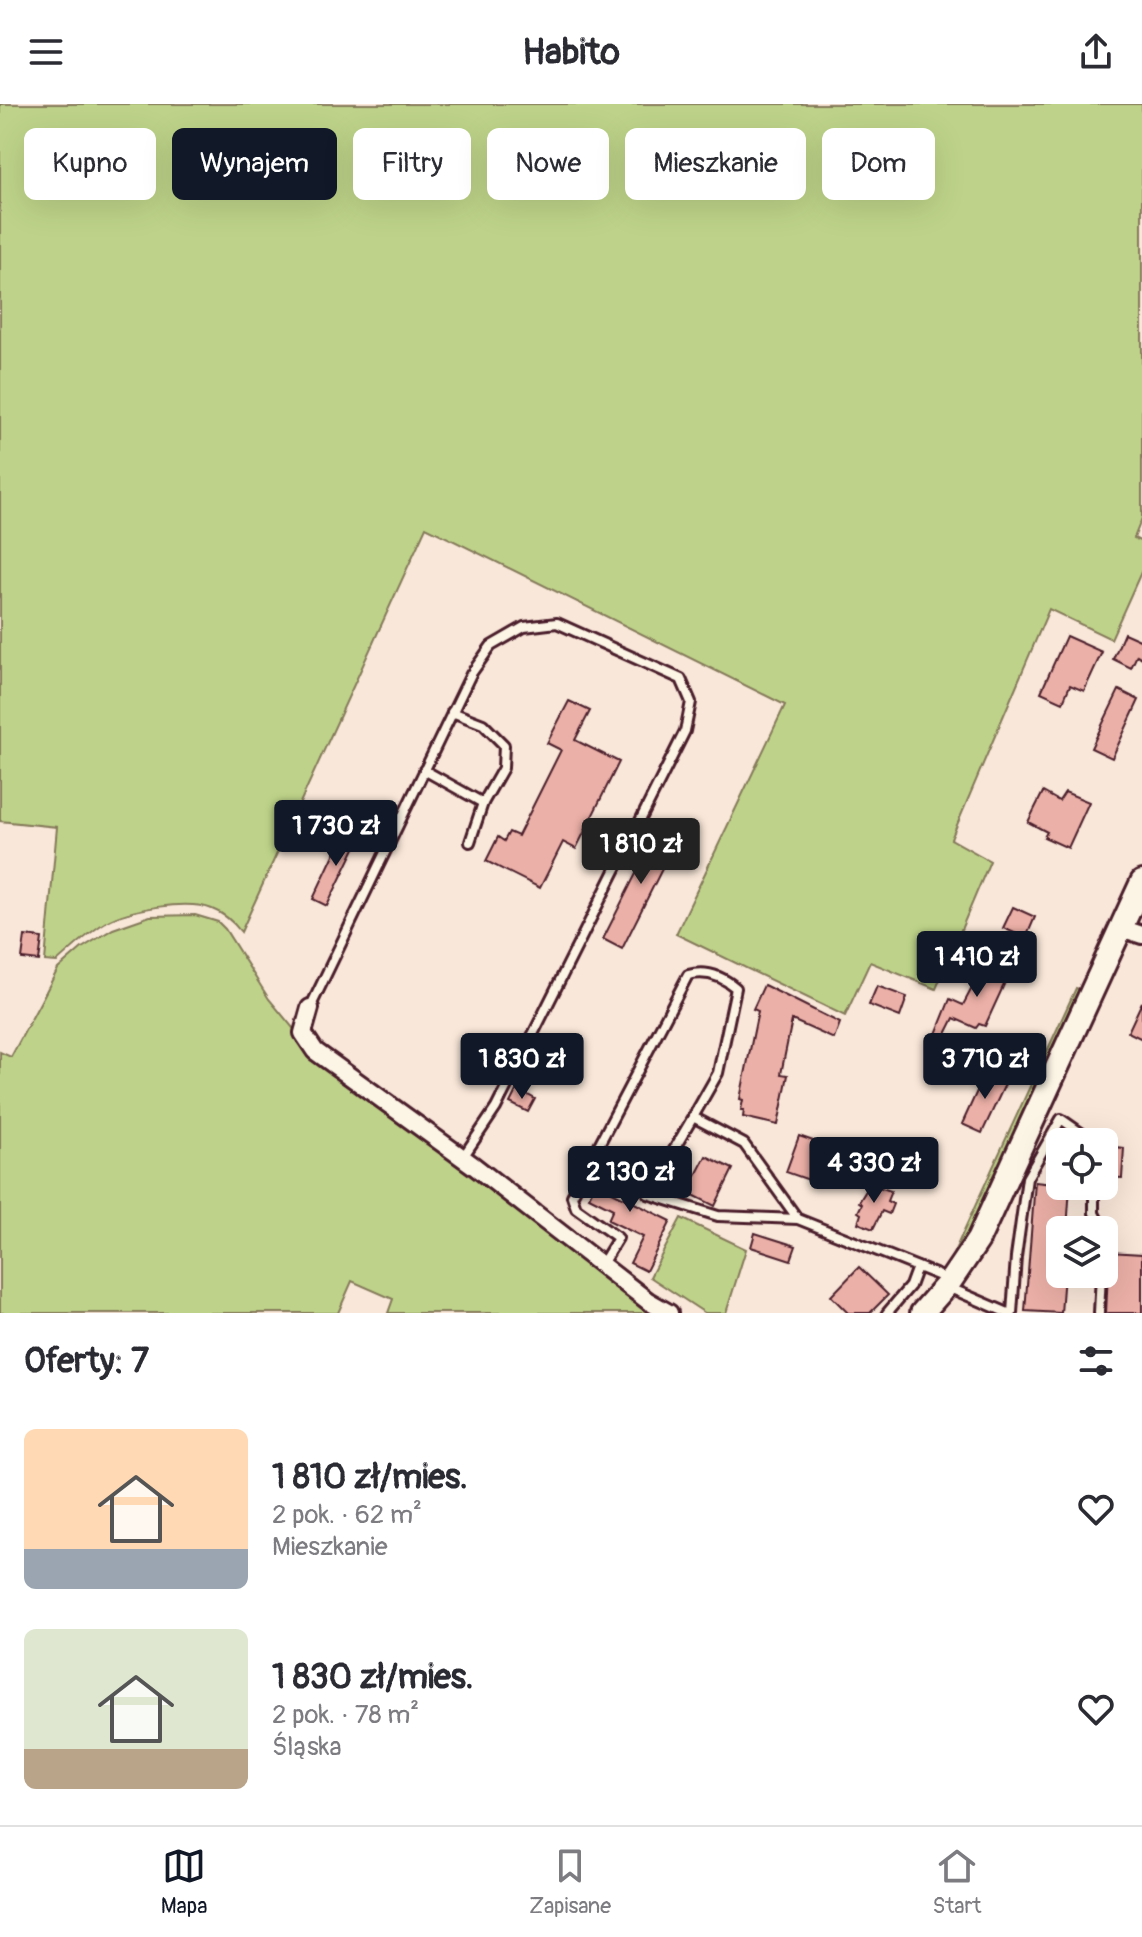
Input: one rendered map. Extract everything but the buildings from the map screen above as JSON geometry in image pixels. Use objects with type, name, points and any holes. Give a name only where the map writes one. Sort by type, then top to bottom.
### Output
[{"type":"main road","points":[[922,1313],[948,1283],[984,1226],[1132,931],[1142,882]]},
{"type":"street","points":[[310,1008],[303,1033],[315,1051],[463,1157],[648,1301],[669,1313]]},
{"type":"lane","points":[[310,1008],[452,712],[471,674],[491,646],[524,627],[557,623],[681,679],[691,702],[685,731],[496,1108],[463,1157]]},
{"type":"lane","points":[[452,712],[483,724],[504,745],[503,768],[483,803],[470,842]]},
{"type":"lane","points":[[424,770],[483,803]]},
{"type":"lane","points":[[602,1264],[618,1238],[576,1208],[572,1196],[688,975],[697,973],[724,977],[736,988],[718,1073],[648,1194],[718,1216],[798,1219],[917,1267],[984,1303],[1010,1313],[1027,1178],[1046,1145]]},
{"type":"lane","points":[[693,1117],[744,1144],[798,1219]]},
{"type":"lane","points":[[1056,1128],[1061,1119],[1074,1128]]},
{"type":"lane","points":[[887,1313],[910,1286],[917,1267]]},
{"type":"lane","points":[[1099,1313],[1100,1288]]},
{"type":"lane","points":[[978,1313],[984,1303]]},
{"type":"green space","points":[[0,104],[1142,104],[1142,518],[1134,538],[1142,542],[1142,570],[1111,639],[1049,609],[951,839],[990,861],[936,989],[870,962],[845,1016],[676,934],[785,705],[426,527],[241,932],[212,909],[188,905],[158,907],[116,917],[87,936],[57,962],[45,961],[57,827],[0,821]]},
{"type":"green space","points":[[195,915],[218,922],[225,929],[269,999],[298,1034],[307,1053],[654,1313],[388,1313],[393,1299],[352,1281],[338,1313],[0,1313],[0,1052],[11,1057],[58,969],[82,948],[113,929],[150,916]]},
{"type":"green space","points":[[1076,988],[1086,992],[1045,1079],[1036,1075]]},
{"type":"green space","points":[[1032,1082],[1042,1086],[973,1236],[955,1261],[949,1263]]},
{"type":"green space","points":[[681,1218],[746,1249],[726,1313],[705,1313],[650,1277]]}]
